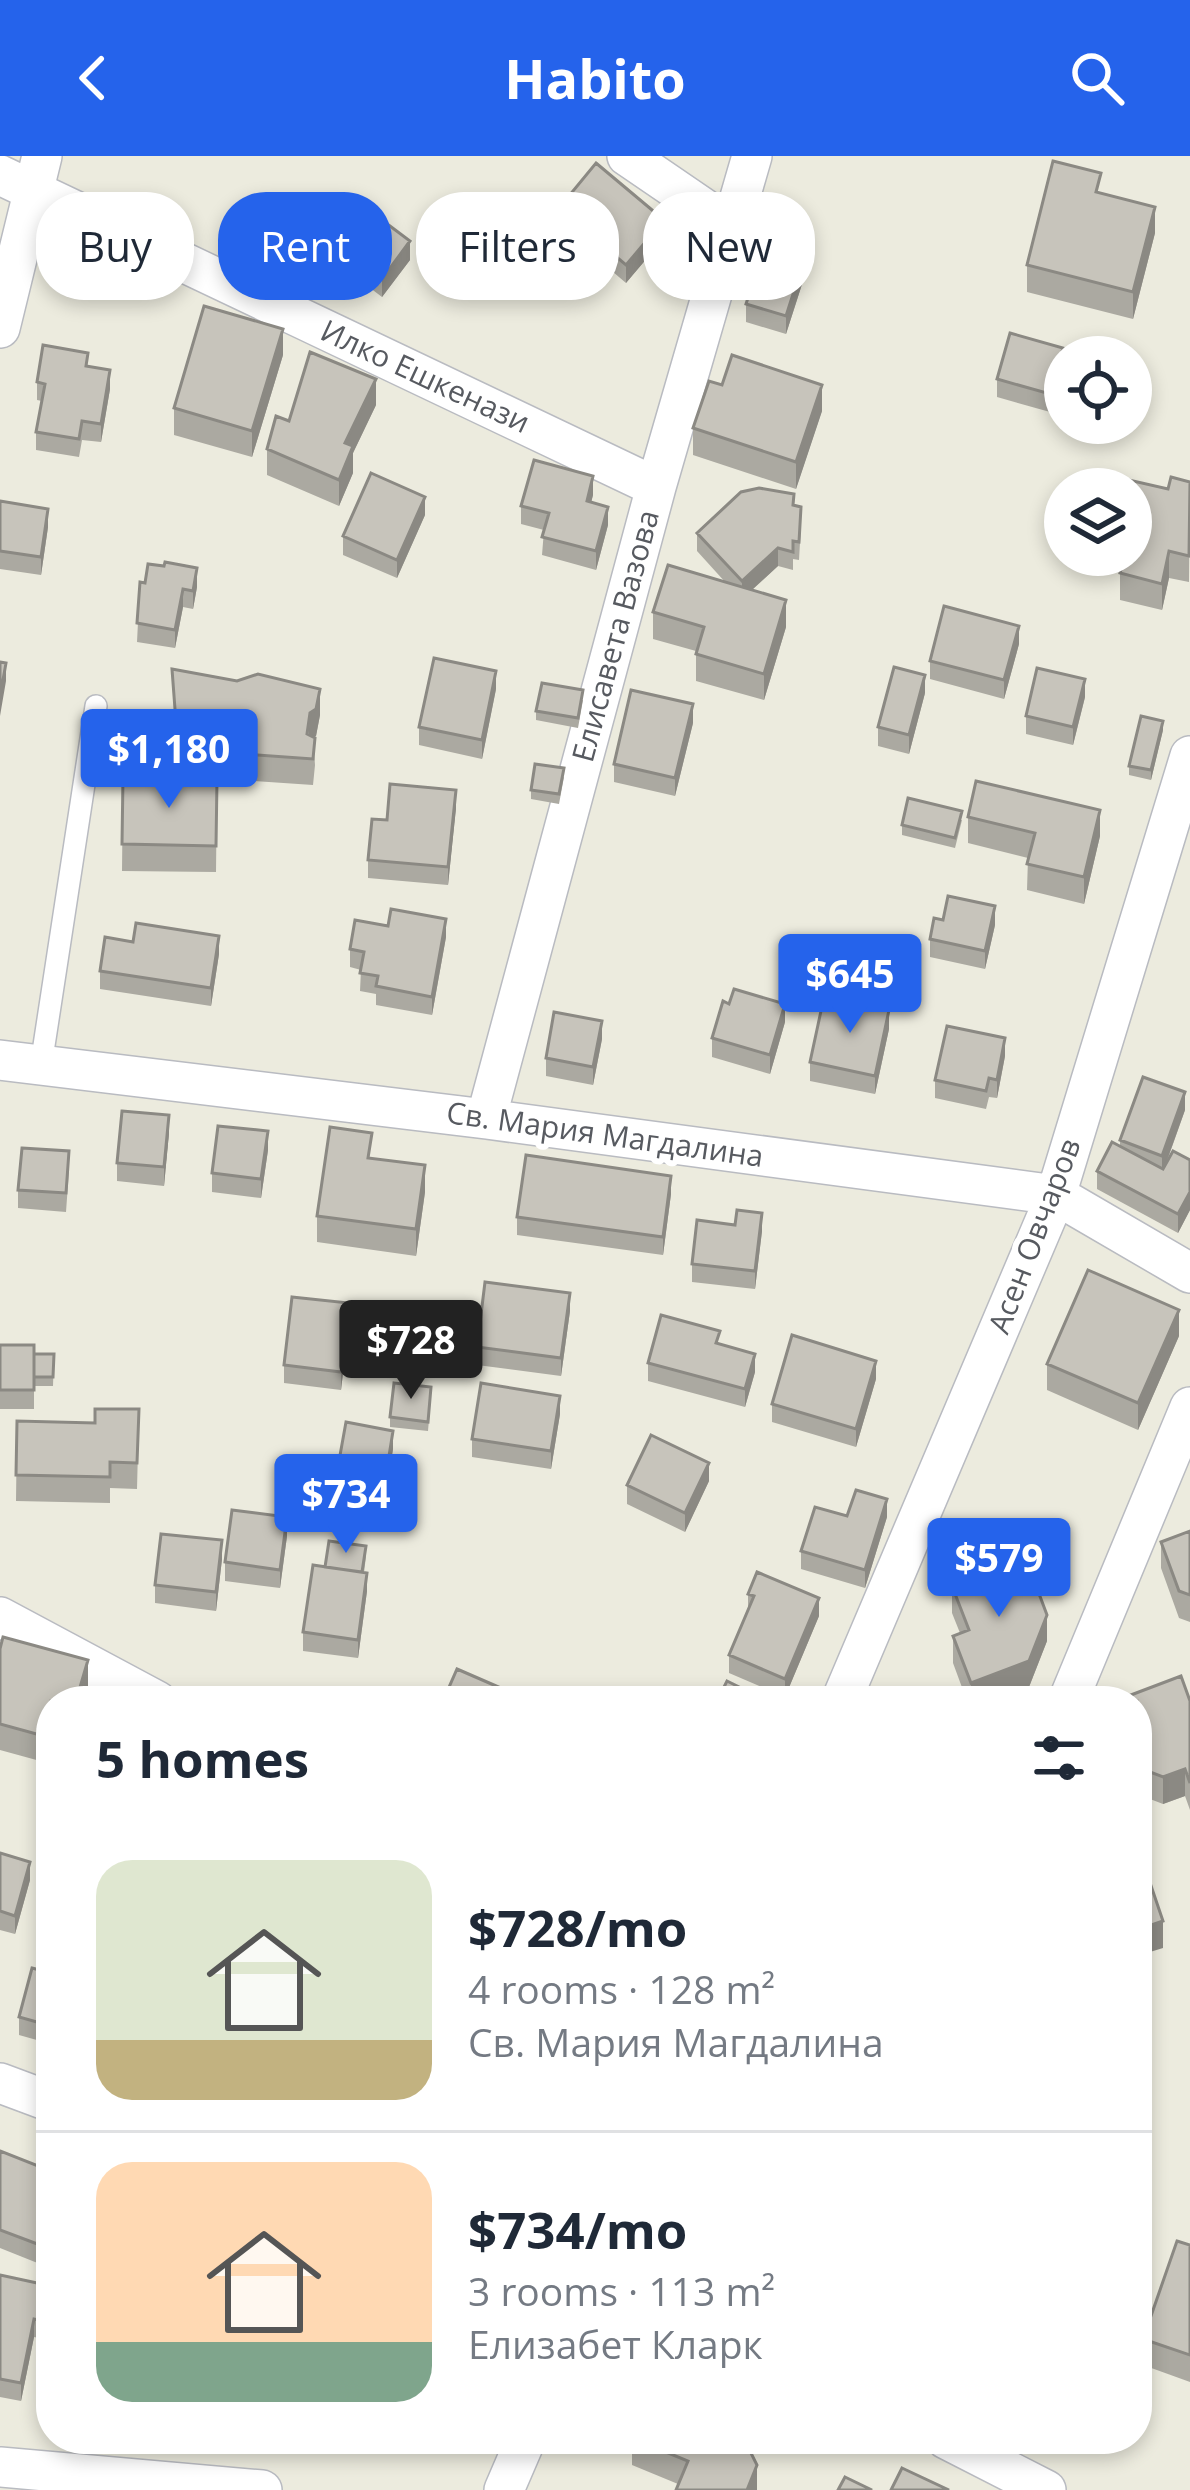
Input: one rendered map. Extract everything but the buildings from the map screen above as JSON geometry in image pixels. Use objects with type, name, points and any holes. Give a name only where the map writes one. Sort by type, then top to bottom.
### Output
[{"type":"street","points":[[627,156],[680,192]]},
{"type":"street","name":"Елисавета Вазова","points":[[741,192],[752,156]]},
{"type":"street","points":[[0,328],[25,174]]},
{"type":"street","name":"Илко Ешкенази","points":[[25,174],[656,487]]},
{"type":"street","name":"Елисавета Вазова","points":[[486,1119],[710,300]]},
{"type":"street","name":"Асен Овчаров","points":[[847,1686],[1056,1195],[1190,756]]},
{"type":"street","name":"Св. Мария Магдалина","points":[[0,1060],[1056,1195],[1190,1273]]},
{"type":"street","points":[[1074,1686],[1190,1407]]},
{"type":"street","points":[[0,1616],[129,1686]]},
{"type":"street","points":[[0,2083],[36,2096]]},
{"type":"street","points":[[504,2490],[515,2454]]},
{"type":"street","points":[[975,2454],[1046,2490]]},
{"type":"street","points":[[0,2467],[262,2490]]},
{"type":"lane","points":[[41,1065],[96,706]]}]
